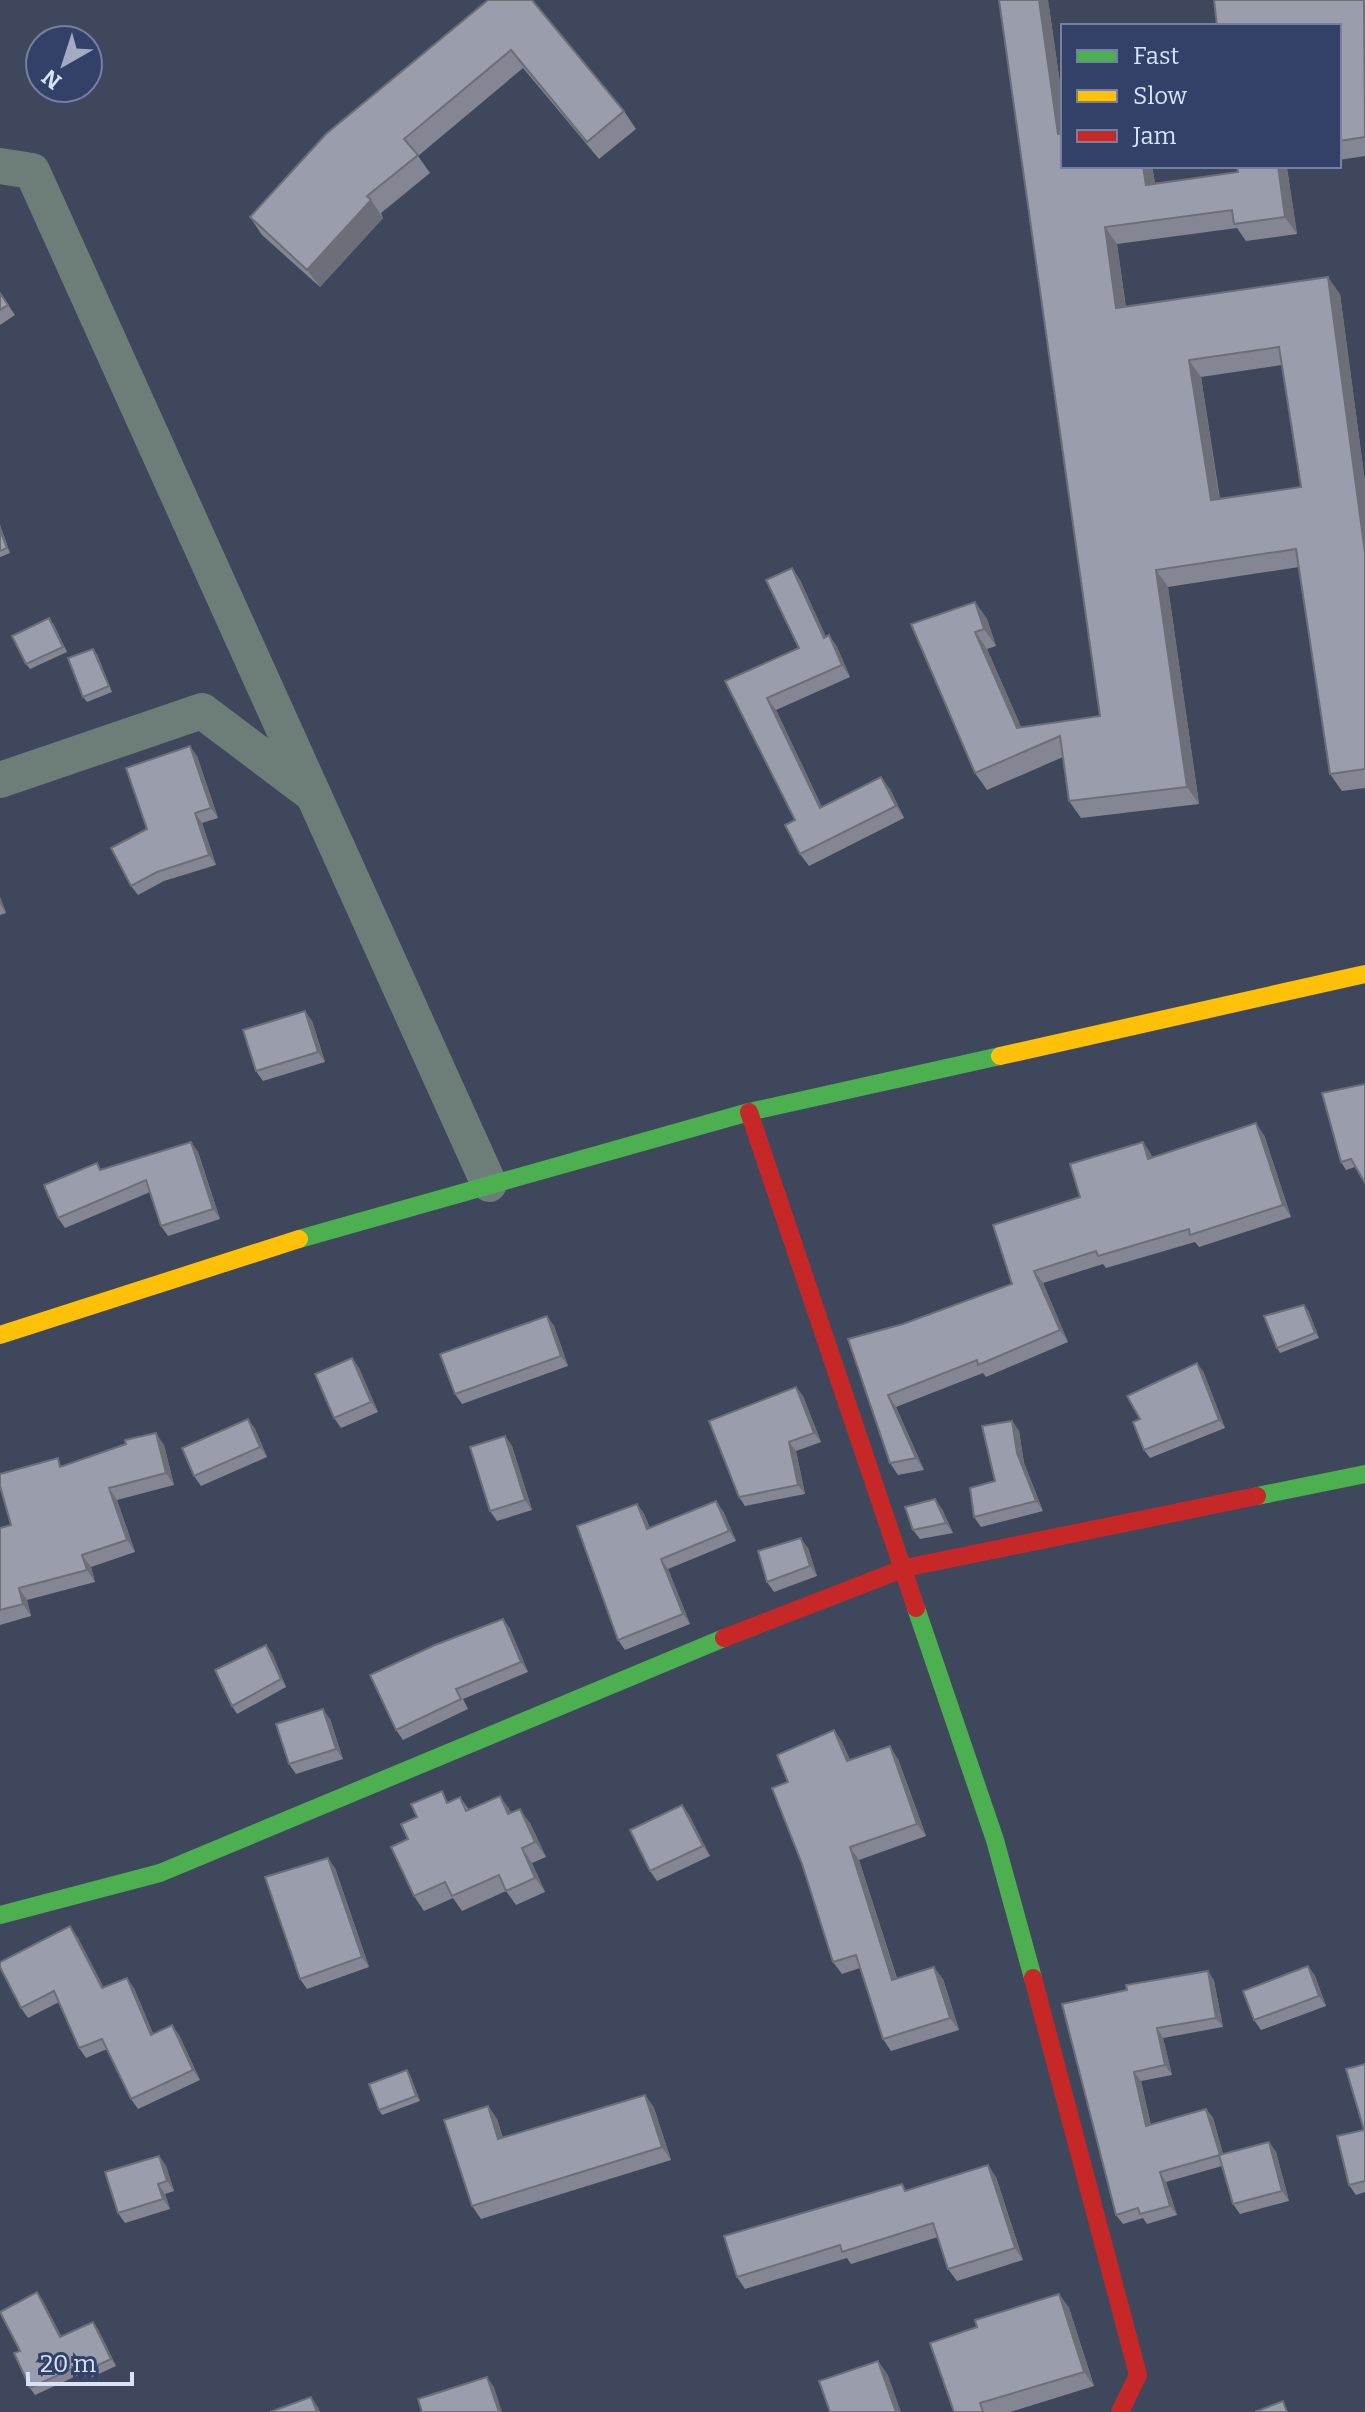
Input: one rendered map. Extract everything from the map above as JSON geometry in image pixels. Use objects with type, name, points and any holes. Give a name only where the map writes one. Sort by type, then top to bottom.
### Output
[{"type":"street","points":[[0,166],[32,171],[489,1184]]},
{"type":"street","points":[[0,780],[202,711],[312,794]]},
{"type":"street","points":[[0,1335],[353,1221],[749,1112],[1365,974]]},
{"type":"street","points":[[749,1112],[995,1840],[1138,2375],[1120,2412]]},
{"type":"street","points":[[0,1915],[160,1873],[615,1681],[905,1568],[1365,1474]]},
{"type":"building","points":[[488,0],[532,0],[624,111],[587,142],[511,50],[404,139],[418,155],[367,196],[371,200],[307,270],[250,217],[326,134]]},
{"type":"building","points":[[999,0],[1039,0],[1058,134],[1061,134],[1061,168],[1143,168],[1146,185],[1238,172],[1237,168],[1278,168],[1285,217],[1234,224],[1232,210],[1105,227],[1116,308],[1328,277],[1365,553],[1365,769],[1330,774],[1296,549],[1156,570],[1187,787],[1069,801],[1060,736],[975,773],[911,624],[975,602],[984,629],[975,632],[1017,728],[1100,716]],"holes":[[[1279,347],[1301,487],[1211,500],[1189,360]]]},
{"type":"building","points":[[1214,0],[1364,0],[1365,137],[1341,141],[1341,24],[1217,24]]},
{"type":"building","points":[[0,293],[8,305],[0,310]]},
{"type":"building","points":[[0,530],[7,548],[0,551]]},
{"type":"building","points":[[792,568],[824,638],[829,635],[842,665],[767,698],[820,808],[881,777],[896,806],[800,854],[785,825],[795,820],[725,681],[799,648],[766,580]]},
{"type":"building","points":[[49,618],[63,647],[26,664],[12,636]]},
{"type":"building","points":[[93,649],[109,686],[83,697],[68,658]]},
{"type":"building","points":[[190,746],[211,808],[195,813],[209,855],[157,872],[131,886],[111,848],[147,829],[126,768]]},
{"type":"building","points":[[305,1011],[318,1052],[256,1071],[243,1030]]},
{"type":"building","points":[[1365,1084],[1365,1183],[1351,1159],[1341,1162],[1322,1093]]},
{"type":"building","points":[[1256,1123],[1283,1205],[1190,1235],[1189,1229],[1098,1256],[1096,1251],[1034,1271],[1060,1330],[978,1365],[977,1360],[888,1395],[916,1458],[890,1463],[848,1339],[903,1324],[1012,1284],[993,1225],[1080,1197],[1070,1164],[1143,1142],[1148,1159]]},
{"type":"building","points":[[191,1142],[213,1209],[161,1226],[146,1180],[58,1218],[44,1185],[97,1163],[100,1170]]},
{"type":"building","points":[[1304,1305],[1315,1333],[1277,1348],[1264,1316]]},
{"type":"building","points":[[547,1316],[561,1356],[455,1394],[440,1354]]},
{"type":"building","points":[[352,1358],[371,1402],[334,1418],[315,1374]]},
{"type":"building","points":[[1197,1363],[1219,1420],[1144,1450],[1133,1422],[1140,1419],[1127,1396]]},
{"type":"building","points":[[796,1387],[814,1433],[789,1442],[798,1485],[739,1497],[709,1421]]},
{"type":"building","points":[[248,1419],[260,1447],[194,1476],[182,1448]]},
{"type":"building","points":[[1012,1421],[1017,1453],[1036,1501],[974,1517],[970,1488],[995,1481],[982,1426]]},
{"type":"building","points":[[156,1433],[166,1473],[109,1488],[127,1540],[82,1555],[87,1570],[19,1588],[23,1604],[0,1610],[0,1528],[11,1525],[0,1486],[0,1474],[58,1458],[60,1467],[126,1444],[125,1440]]},
{"type":"building","points":[[505,1436],[525,1500],[490,1511],[470,1447]]},
{"type":"building","points":[[935,1499],[946,1523],[913,1530],[905,1507]]},
{"type":"building","points":[[716,1501],[729,1531],[661,1559],[683,1614],[618,1640],[577,1526],[637,1504],[647,1529]]},
{"type":"building","points":[[801,1538],[810,1566],[767,1582],[758,1551]]},
{"type":"building","points":[[503,1619],[521,1662],[456,1689],[461,1699],[396,1730],[370,1675],[435,1645]]},
{"type":"building","points":[[266,1645],[281,1679],[232,1706],[215,1670]]},
{"type":"building","points":[[323,1709],[336,1749],[289,1764],[276,1724]]},
{"type":"building","points":[[834,1730],[847,1761],[890,1746],[917,1824],[850,1847],[892,1980],[934,1967],[950,2018],[883,2039],[856,1955],[833,1962],[802,1864],[772,1788],[788,1782],[777,1755]]},
{"type":"building","points":[[442,1791],[447,1803],[460,1797],[466,1811],[500,1796],[508,1814],[520,1809],[535,1842],[522,1848],[535,1878],[506,1891],[499,1875],[452,1896],[445,1882],[414,1896],[391,1847],[408,1839],[401,1824],[417,1817],[411,1804]]},
{"type":"building","points":[[682,1805],[703,1846],[650,1871],[630,1830]]},
{"type":"building","points":[[328,1858],[362,1957],[300,1979],[265,1877]]},
{"type":"building","points":[[70,1926],[102,1988],[127,1978],[151,2035],[172,2025],[193,2070],[131,2099],[102,2039],[79,2048],[54,1991],[21,2008],[0,1962]]},
{"type":"building","points":[[1308,1966],[1319,1996],[1254,2020],[1243,1991]]},
{"type":"building","points":[[1208,1971],[1216,2018],[1157,2028],[1165,2065],[1134,2072],[1146,2126],[1206,2109],[1220,2155],[1160,2172],[1170,2206],[1140,2214],[1138,2208],[1116,2215],[1062,2004],[1127,1990],[1126,1985]]},
{"type":"building","points":[[1365,2064],[1365,2181],[1349,2185],[1337,2136],[1364,2130],[1346,2069]]},
{"type":"building","points":[[407,2070],[416,2096],[379,2110],[369,2084]]},
{"type":"building","points":[[645,2095],[662,2147],[472,2206],[444,2120],[488,2106],[498,2139]]},
{"type":"building","points":[[1269,2142],[1282,2191],[1233,2204],[1219,2155]]},
{"type":"building","points":[[159,2156],[167,2181],[158,2184],[163,2199],[118,2213],[105,2172]]},
{"type":"building","points":[[988,2165],[1015,2248],[948,2269],[933,2223],[842,2252],[840,2245],[737,2277],[724,2236],[902,2184],[905,2191]]},
{"type":"building","points":[[37,2292],[60,2337],[93,2322],[111,2359],[83,2372],[80,2365],[30,2388],[14,2353],[20,2351],[0,2312]]},
{"type":"building","points":[[1059,2294],[1084,2372],[980,2403],[983,2412],[954,2412],[930,2343],[977,2327],[975,2320]]},
{"type":"building","points":[[878,2361],[896,2412],[830,2412],[819,2381]]},
{"type":"building","points":[[487,2377],[499,2412],[422,2412],[418,2399]]},
{"type":"building","points":[[311,2397],[317,2412],[270,2412]]},
{"type":"building","points":[[1283,2401],[1287,2412],[1255,2412]]},
{"type":"traffic: fast","points":[[299,1239],[749,1112],[1000,1056]]},
{"type":"traffic: fast","points":[[1257,1496],[1365,1474]]},
{"type":"traffic: fast","points":[[916,1608],[995,1840],[1033,1978]]},
{"type":"traffic: fast","points":[[0,1915],[160,1873],[724,1638]]},
{"type":"traffic: slow","points":[[1000,1056],[1365,974]]},
{"type":"traffic: slow","points":[[0,1335],[299,1239]]},
{"type":"traffic: jam","points":[[749,1112],[916,1608]]},
{"type":"traffic: jam","points":[[724,1638],[905,1568],[1257,1496]]},
{"type":"traffic: jam","points":[[1033,1978],[1138,2375],[1120,2412]]}]
